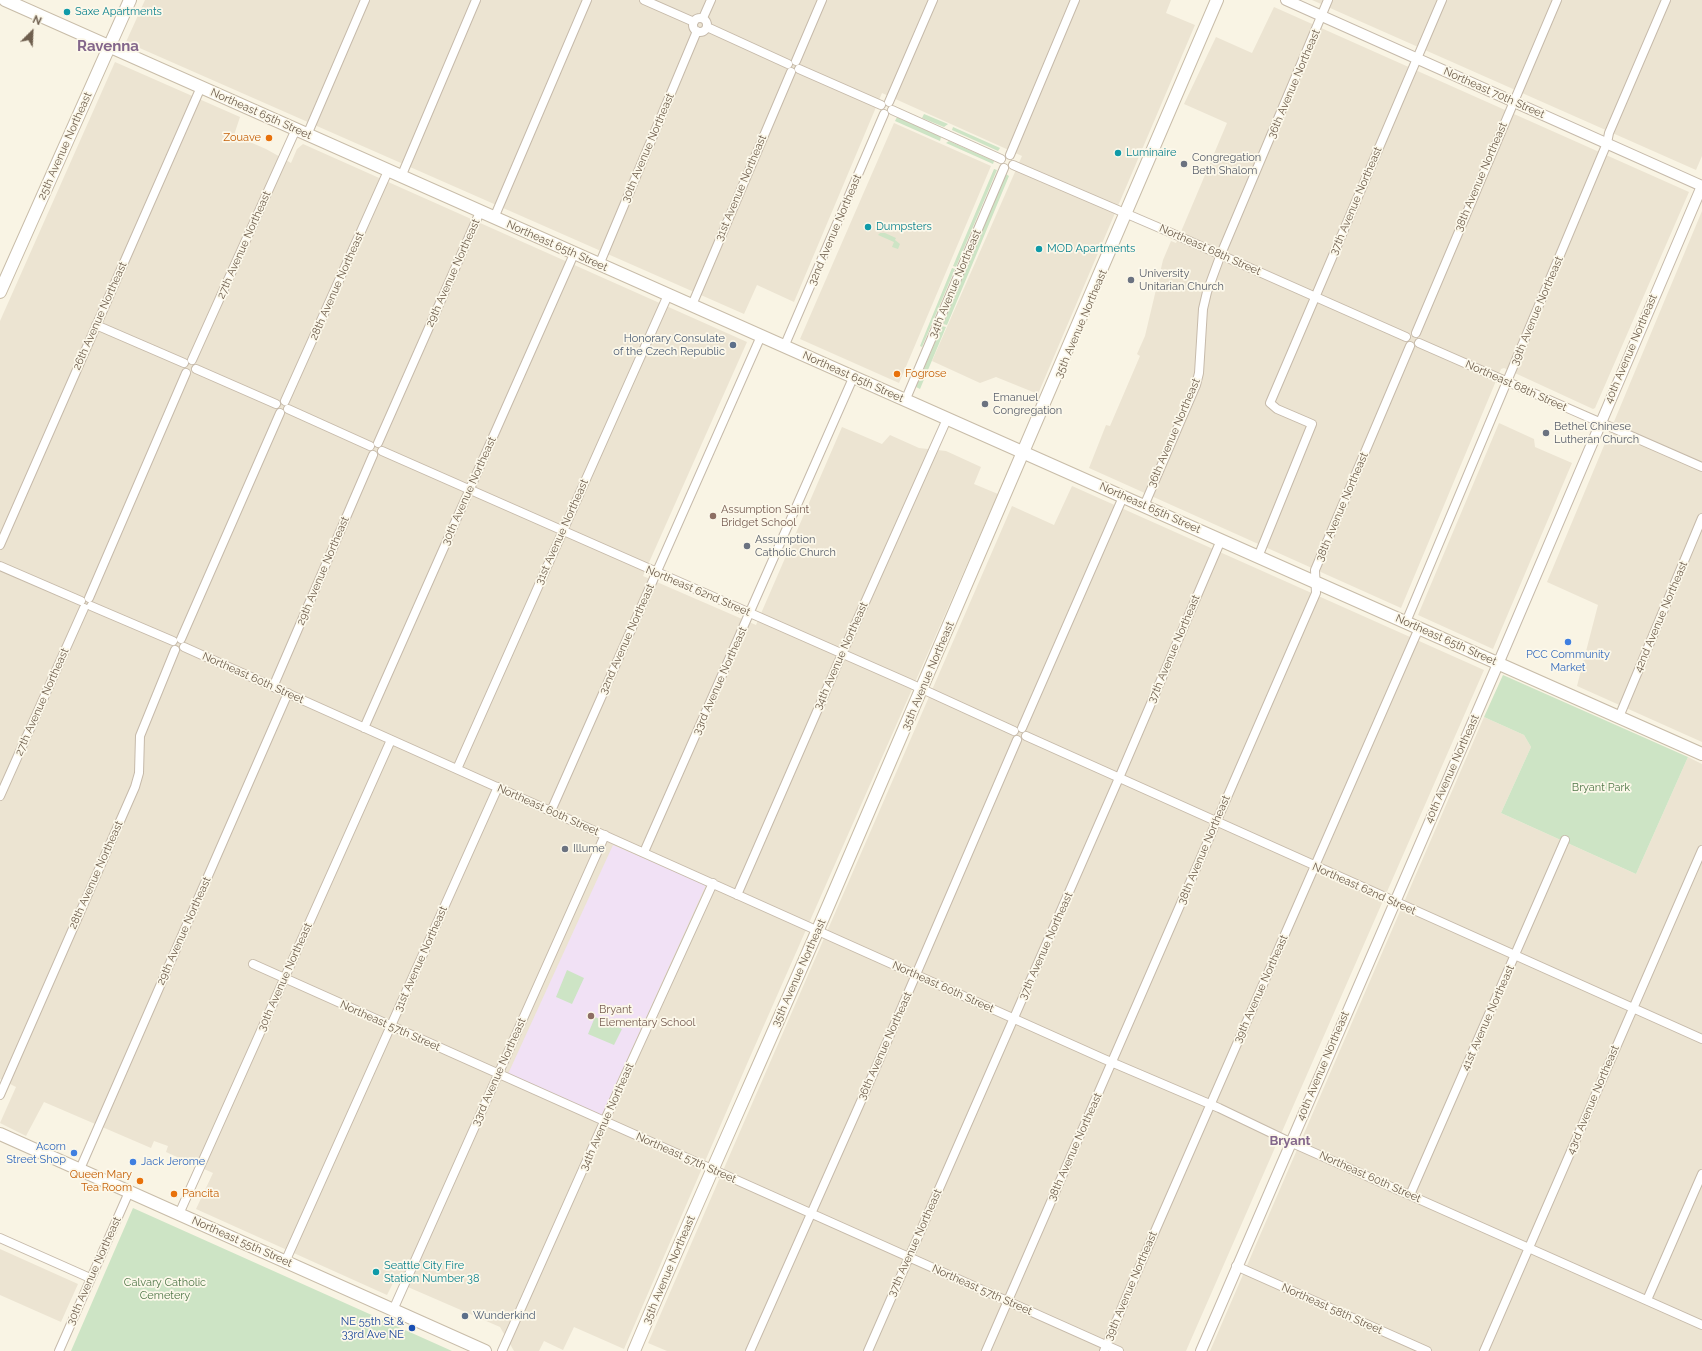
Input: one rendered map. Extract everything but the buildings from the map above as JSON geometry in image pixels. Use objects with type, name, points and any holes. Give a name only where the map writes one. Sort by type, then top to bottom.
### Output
[{"type":"main road","name":"Northeast 65th Street","points":[[5,0],[19,3],[109,46],[401,177],[1702,754]]},
{"type":"main road","name":"25th Avenue Northeast","points":[[0,292],[130,0]]},
{"type":"main road","name":"35th Avenue Northeast","points":[[634,1351],[711,1169],[818,930],[1025,453],[1128,214],[1217,0]]},
{"type":"main road","name":"Northeast 55th Street","points":[[0,1134],[485,1351]]},
{"type":"street","points":[[307,134],[365,0]]},
{"type":"street","points":[[401,177],[476,0]]},
{"type":"street","name":"29th Avenue Northeast","points":[[494,218],[587,0]]},
{"type":"street","points":[[644,0],[694,22]]},
{"type":"street","points":[[703,18],[711,0]]},
{"type":"street","name":"31st Avenue Northeast","points":[[692,305],[792,65],[822,0]]},
{"type":"street","points":[[889,102],[933,0]]},
{"type":"street","points":[[1010,156],[1075,0]]},
{"type":"street","name":"Northeast 70th Street","points":[[1286,0],[1702,186]]},
{"type":"street","name":"36th Avenue Northeast","points":[[1144,506],[1198,379],[1201,358],[1203,309],[1221,254],[1328,0]]},
{"type":"street","name":"37th Avenue Northeast","points":[[1258,556],[1312,424],[1277,409],[1270,403],[1442,0]]},
{"type":"street","name":"38th Avenue Northeast","points":[[1416,333],[1556,0]]},
{"type":"street","name":"39th Avenue Northeast","points":[[1406,622],[1607,143],[1609,133],[1666,0]]},
{"type":"street","points":[[703,18],[697,18],[694,22],[694,28],[697,31],[703,31],[707,28]]},
{"type":"street","points":[[703,18],[707,23],[707,28]]},
{"type":"street","points":[[707,28],[792,65],[796,72],[799,69],[881,105]]},
{"type":"street","name":"30th Avenue Northeast","points":[[599,265],[697,31]]},
{"type":"street","name":"26th Avenue Northeast","points":[[0,545],[201,87]]},
{"type":"street","points":[[881,105],[884,102],[889,102]]},
{"type":"street","points":[[881,105],[880,109],[884,114],[889,114],[893,105],[889,102]]},
{"type":"street","points":[[892,110],[1001,158]]},
{"type":"street","name":"32nd Avenue Northeast","points":[[784,347],[884,114]]},
{"type":"street","name":"27th Avenue Northeast","points":[[192,360],[296,129]]},
{"type":"street","points":[[1001,158],[1005,155],[1010,156]]},
{"type":"street","points":[[1001,158],[1000,164],[1004,168],[1009,168],[1013,165],[1013,159],[1010,156]]},
{"type":"street","name":"Northeast 68th Street","points":[[1013,165],[1221,254],[1406,337]]},
{"type":"street","name":"34th Avenue Northeast","points":[[905,401],[1004,168]]},
{"type":"street","name":"28th Avenue Northeast","points":[[285,401],[388,171]]},
{"type":"street","name":"40th Avenue Northeast","points":[[1200,1351],[1498,664],[1702,186]]},
{"type":"street","name":"29th Avenue Northeast","points":[[380,447],[480,212]]},
{"type":"street","name":"30th Avenue Northeast","points":[[364,728],[574,254]]},
{"type":"street","name":"31st Avenue Northeast","points":[[457,769],[668,295]]},
{"type":"street","points":[[96,325],[184,363]]},
{"type":"street","points":[[1410,332],[1416,333],[1419,338],[1419,343],[1415,346],[1410,346],[1406,342],[1406,337],[1410,332]]},
{"type":"street","name":"32nd Avenue Northeast","points":[[552,811],[761,336]]},
{"type":"street","name":"Northeast 68th Street","points":[[1419,343],[1702,468]]},
{"type":"street","name":"38th Avenue Northeast","points":[[986,1351],[1316,594],[1315,570],[1410,346]]},
{"type":"street","points":[[188,360],[192,360],[196,363],[196,368],[192,373],[186,373],[183,369],[184,363],[188,360]]},
{"type":"street","points":[[196,368],[276,404]]},
{"type":"street","name":"27th Avenue Northeast","points":[[0,796],[86,604],[186,373]]},
{"type":"street","name":"33rd Avenue Northeast","points":[[644,852],[853,378]]},
{"type":"street","points":[[276,404],[280,401],[285,401],[288,405],[288,409]]},
{"type":"street","points":[[276,404],[276,410],[280,413],[286,413],[288,409]]},
{"type":"street","points":[[288,409],[370,446]]},
{"type":"street","points":[[0,566],[86,604],[177,640],[184,641],[184,647],[180,650],[176,650],[172,646],[177,640],[280,413]]},
{"type":"street","name":"34th Avenue Northeast","points":[[737,895],[842,654],[947,419]]},
{"type":"street","points":[[374,443],[380,447],[378,455],[373,455],[369,450],[370,446],[374,443]]},
{"type":"street","name":"Northeast 62nd Street","points":[[380,447],[562,532],[750,613],[1014,731]]},
{"type":"street","name":"29th Avenue Northeast","points":[[273,687],[373,455]]},
{"type":"street","points":[[1022,728],[1123,497]]},
{"type":"street","name":"42nd Avenue Northeast","points":[[1619,717],[1702,518]]},
{"type":"street","name":"37th Avenue Northeast","points":[[868,1351],[1119,778],[1221,540]]},
{"type":"street","name":"39th Avenue Northeast","points":[[1105,1348],[1210,1104],[1419,628]]},
{"type":"street","name":"Northeast 60th Street","points":[[184,647],[1112,1063],[1210,1104],[1290,1142],[1702,1325]]},
{"type":"street","name":"28th Avenue Northeast","points":[[0,1095],[134,787],[139,773],[140,736],[176,650]]},
{"type":"street","name":"29th Avenue Northeast","points":[[80,1169],[288,693]]},
{"type":"street","points":[[1018,728],[1022,728],[1026,731],[1026,736],[1022,740],[1017,740],[1014,736],[1014,731],[1018,728]]},
{"type":"street","name":"Northeast 62nd Street","points":[[1026,736],[1702,1039]]},
{"type":"street","name":"30th Avenue Northeast","points":[[179,1214],[391,740]]},
{"type":"street","name":"36th Avenue Northeast","points":[[750,1351],[1017,740]]},
{"type":"street","name":"31st Avenue Northeast","points":[[285,1262],[498,788]]},
{"type":"street","name":"33rd Avenue Northeast","points":[[393,1310],[605,836]]},
{"type":"street","name":"41st Avenue Northeast","points":[[1410,1195],[1565,840]]},
{"type":"street","name":"43rd Avenue Northeast","points":[[1484,1351],[1702,850]]},
{"type":"street","name":"34th Avenue Northeast","points":[[502,1351],[713,883]]},
{"type":"street","name":"Northeast 57th Street","points":[[253,964],[909,1257],[1105,1348],[1119,1351]]},
{"type":"street","points":[[1647,1300],[1702,1174]]},
{"type":"street","name":"30th Avenue Northeast","points":[[59,1351],[129,1192]]},
{"type":"street","points":[[0,1238],[90,1278]]},
{"type":"street","name":"Northeast 58th Street","points":[[1236,1266],[1427,1351]]},
{"type":"shaded area","points":[[145,0],[1171,0],[1166,13],[1195,25],[1038,394],[996,377],[980,383],[932,361],[1022,156],[882,93],[794,302],[757,285],[744,314],[126,42]]},
{"type":"shaded area","points":[[1312,0],[1702,0],[1702,156],[1696,170]]},
{"type":"shaded area","points":[[1274,7],[1689,192],[1595,408],[1593,409],[1504,368],[1501,369],[1401,608],[1089,468],[1106,425],[1110,426],[1140,356],[1137,354],[1145,336],[1163,260],[1171,241],[1176,243],[1227,123],[1184,104],[1216,37],[1252,53]]},
{"type":"shaded area","points":[[115,62],[240,117],[234,135],[266,149],[291,163],[297,149],[303,144],[747,342],[643,576],[756,625],[842,427],[882,444],[890,435],[919,448],[946,451],[981,467],[974,484],[998,494],[750,1057],[624,1349],[574,1327],[563,1350],[544,1341],[539,1351],[514,1351],[500,1327],[394,1281],[387,1295],[196,1209],[213,1173],[166,1152],[168,1146],[154,1141],[151,1148],[44,1102],[26,1136],[0,1123],[16,1087],[0,1079],[0,321]]},
{"type":"shaded area","points":[[894,123],[991,166],[899,383],[800,339]]},
{"type":"shaded area","points":[[1702,211],[1702,742],[1577,686],[1598,605],[1547,582]]},
{"type":"shaded area","points":[[1499,423],[1534,439],[1535,447],[1572,463],[1493,649],[1418,615]]},
{"type":"shaded area","points":[[1072,486],[1484,670],[1186,1351],[667,1351],[648,1343],[1012,506],[1054,525]]},
{"type":"shaded area","points":[[1484,717],[1524,735],[1531,747],[1501,813],[1636,874],[1688,757],[1702,764],[1702,1351],[1210,1351]]},
{"type":"shaded area","name":"Bryant Elementary School","points":[[613,845],[706,885],[601,1117],[508,1074]]},
{"type":"shaded area","points":[[0,1249],[78,1284],[61,1322],[0,1295]]},
{"type":"green space","points":[[924,114],[948,124],[944,127],[922,118]]},
{"type":"green space","points":[[897,117],[941,137],[940,141],[895,121]]},
{"type":"green space","points":[[953,127],[1000,148],[998,151],[952,130]]},
{"type":"green space","points":[[949,141],[994,161],[993,164],[946,143]]},
{"type":"green space","points":[[994,169],[997,170],[956,267],[953,266]]},
{"type":"green space","points":[[1006,174],[1009,176],[947,325],[943,324]]},
{"type":"green space","points":[[880,233],[885,233],[896,238],[895,240],[900,244],[898,249],[892,247],[894,242],[878,235]]},
{"type":"green space","points":[[952,268],[955,269],[922,347],[920,346]]},
{"type":"green space","points":[[942,326],[946,327],[920,389],[916,387]]},
{"type":"green space","name":"Bryant Park","points":[[1503,675],[1688,757],[1636,874],[1501,813],[1531,747],[1524,735],[1484,717]]},
{"type":"green space","points":[[567,970],[584,978],[572,1004],[556,997]]},
{"type":"green space","points":[[595,1017],[622,1029],[614,1045],[588,1034]]},
{"type":"green space","name":"Calvary Catholic Cemetery","points":[[133,1208],[452,1351],[71,1351]]},
{"type":"place","name":"Saxe Apartments","points":[[67,12]]},
{"type":"place","name":"Zouave","points":[[269,138]]},
{"type":"place","name":"Luminaire","points":[[1118,153]]},
{"type":"place","name":"Congregation Beth Shalom","points":[[1184,164]]},
{"type":"place","name":"Dumpsters","points":[[868,227]]},
{"type":"place","name":"MOD Apartments","points":[[1039,249]]},
{"type":"place","name":"University Unitarian Church","points":[[1131,280]]},
{"type":"place","name":"Honorary Consulate of the Czech Republic","points":[[733,345]]},
{"type":"place","name":"Fogrose","points":[[897,374]]},
{"type":"place","name":"Emanuel Congregation","points":[[985,404]]},
{"type":"place","name":"Bethel Chinese Lutheran Church","points":[[1546,433]]},
{"type":"place","name":"Assumption Saint Bridget School","points":[[713,516]]},
{"type":"place","name":"Assumption Catholic Church","points":[[747,546]]},
{"type":"place","name":"PCC Community Market","points":[[1568,642]]},
{"type":"place","name":"Illume","points":[[565,849]]},
{"type":"place","name":"Bryant Elementary School","points":[[591,1016]]},
{"type":"place","name":"Acorn Street Shop","points":[[74,1153]]},
{"type":"place","name":"Jack Jerome","points":[[133,1162]]},
{"type":"place","name":"Queen Mary Tea Room","points":[[140,1181]]},
{"type":"place","name":"Pancita","points":[[174,1194]]},
{"type":"place","name":"Seattle City Fire Station Number 38","points":[[376,1272]]},
{"type":"place","name":"Wunderkind","points":[[465,1316]]},
{"type":"place","name":"NE 55th St & 33rd Ave NE","points":[[412,1328]]},
{"type":"district","name":"Ravenna","points":[[108,46]]},
{"type":"district","name":"Bryant","points":[[1290,1141]]}]
